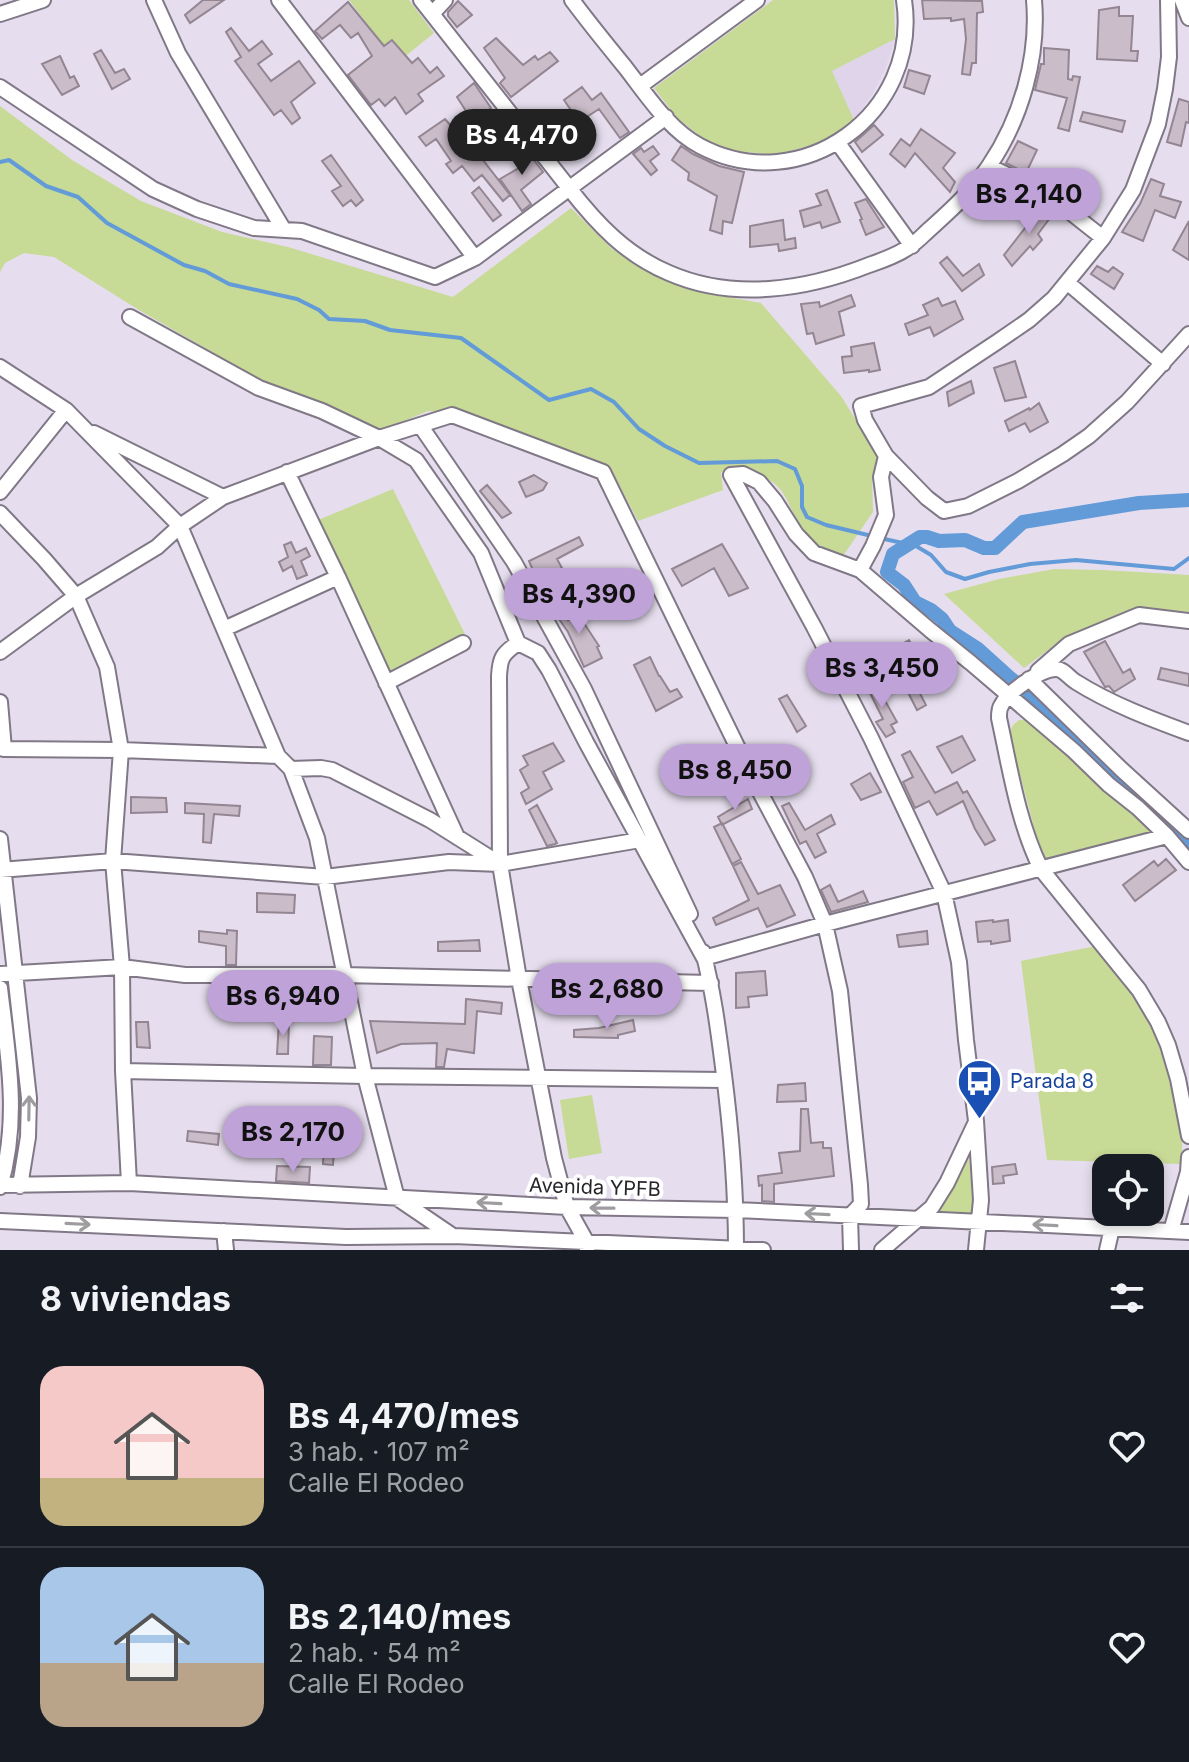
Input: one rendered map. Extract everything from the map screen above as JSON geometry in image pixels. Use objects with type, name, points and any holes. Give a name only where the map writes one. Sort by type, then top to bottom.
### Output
[{"type":"street","points":[[0,14],[43,0]]},
{"type":"street","points":[[154,0],[178,53],[284,230]]},
{"type":"street","points":[[279,0],[475,258]]},
{"type":"street","points":[[421,0],[612,238],[639,258],[670,274],[702,284],[760,290],[796,286],[855,271],[912,246],[952,210],[989,166],[1007,135],[1021,100],[1031,62],[1034,0]]},
{"type":"street","points":[[432,14],[445,0]]},
{"type":"street","points":[[640,86],[757,0]]},
{"type":"street","points":[[578,2],[640,86],[683,136],[723,156],[748,161],[772,161],[838,143],[870,115],[894,82],[903,58],[906,35],[904,0]]},
{"type":"street","points":[[1168,0],[1169,57],[1158,124],[1133,190],[1103,238],[1068,283],[1029,320],[929,387],[861,406],[865,420],[886,456],[927,498],[944,511],[968,506],[1018,481],[1089,436],[1127,402],[1189,334]]},
{"type":"street","points":[[1182,0],[1189,18]]},
{"type":"street","points":[[0,87],[153,189],[197,209],[254,228],[302,231],[435,277],[475,258],[666,117]]},
{"type":"street","points":[[838,143],[912,246]]},
{"type":"street","points":[[989,166],[1050,196],[1103,238]]},
{"type":"street","points":[[1068,283],[1163,364]]},
{"type":"street","points":[[130,317],[259,388],[322,411],[379,438],[416,460],[481,553],[518,643],[538,653],[549,670],[704,958]]},
{"type":"street","points":[[0,367],[66,410],[180,526],[278,756],[291,769],[317,838],[365,1076],[397,1198],[454,1243]]},
{"type":"street","points":[[0,492],[66,410]]},
{"type":"street","points":[[0,652],[76,596],[157,547],[180,526],[223,497],[379,438],[452,415],[603,472],[745,763],[805,877],[825,924],[840,991],[860,1185],[861,1204],[850,1216],[851,1250]]},
{"type":"street","points":[[420,425],[514,562],[584,689],[697,929],[711,983],[732,1137],[736,1249]]},
{"type":"street","points":[[83,427],[223,497]]},
{"type":"street","points":[[860,570],[886,515],[881,477],[886,456]]},
{"type":"street","points":[[287,472],[458,837]]},
{"type":"street","points":[[976,1250],[981,1200],[976,1121],[959,962],[944,893],[871,738],[731,475],[743,474],[759,482],[796,534],[814,553],[860,570],[1019,687],[1121,769],[1189,831]]},
{"type":"street","points":[[0,513],[76,596],[107,667],[121,750],[113,861],[122,967],[129,1183]]},
{"type":"street","points":[[224,629],[338,577]]},
{"type":"street","points":[[1189,621],[1139,615],[1069,644],[1001,704],[999,718],[1025,832],[1041,869],[1139,990],[1158,1022],[1178,1079],[1189,1136]]},
{"type":"street","points":[[386,683],[463,643]]},
{"type":"street","points":[[518,643],[500,660],[500,864],[554,1158],[567,1207],[586,1246]]},
{"type":"street","points":[[1019,687],[1052,669],[1060,669],[1076,682],[1137,714],[1189,733]]},
{"type":"street","points":[[1019,687],[1074,751],[1138,808],[1189,862]]},
{"type":"street","points":[[0,702],[2,748],[278,756]]},
{"type":"street","points":[[291,769],[332,770],[419,814],[500,864]]},
{"type":"street","points":[[704,958],[1167,836]]},
{"type":"street","points":[[0,839],[7,974],[29,1098],[28,1137],[20,1186]]},
{"type":"street","points":[[2,870],[113,861],[325,877],[449,862],[500,864],[640,840]]},
{"type":"street","points":[[7,974],[122,967],[185,975],[343,975],[711,983]]},
{"type":"street","points":[[0,988],[12,1097],[11,1136],[0,1186]]},
{"type":"street","points":[[123,1071],[724,1080]]},
{"type":"street","points":[[882,1250],[932,1207],[976,1121]]},
{"type":"street","points":[[1171,1231],[1188,1172],[1189,1157]]},
{"type":"street","name":"Avenida YPFB","points":[[0,1186],[129,1183],[567,1207],[736,1210],[1189,1232]]},
{"type":"street","points":[[0,1221],[224,1231],[347,1244],[454,1243],[763,1250]]},
{"type":"street","points":[[1107,1250],[1112,1228]]},
{"type":"street","points":[[224,1231],[226,1250]]},
{"type":"shaded area","points":[[895,39],[885,70],[854,120],[832,71]]},
{"type":"green space","points":[[349,0],[409,0],[434,33],[397,63]]},
{"type":"green space","points":[[773,0],[894,0],[895,39],[832,71],[854,120],[841,133],[775,155],[736,151],[705,140],[677,118],[654,88]]},
{"type":"green space","points":[[0,106],[72,160],[141,201],[222,232],[288,247],[453,297],[571,208],[612,249],[670,282],[761,303],[841,396],[880,459],[872,479],[873,512],[843,556],[814,543],[798,523],[783,493],[766,478],[721,472],[723,490],[638,521],[612,471],[451,413],[428,411],[382,430],[259,379],[54,257],[24,253],[5,263],[0,272]]},
{"type":"green space","points":[[393,489],[465,634],[387,676],[318,520]]},
{"type":"green space","points":[[1054,569],[1189,575],[1189,612],[1137,607],[1067,636],[1024,668],[944,594],[999,579]]},
{"type":"green space","points":[[1019,720],[1034,724],[1150,827],[1151,834],[1043,860],[1009,734]]},
{"type":"green space","points":[[1096,946],[1147,1016],[1167,1058],[1180,1111],[1181,1164],[1164,1163],[1164,1154],[1092,1154],[1092,1161],[1047,1160],[1021,961]]},
{"type":"green space","points":[[592,1095],[602,1153],[569,1159],[560,1100]]},
{"type":"green space","points":[[969,1158],[974,1217],[937,1216]]},
{"type":"building","points":[[203,0],[224,0],[190,23],[185,15]]},
{"type":"building","points":[[922,0],[982,1],[983,12],[977,13],[976,63],[972,63],[970,75],[962,74],[966,39],[964,19],[924,19]]},
{"type":"building","points":[[458,1],[472,15],[457,27],[448,12]]},
{"type":"building","points":[[348,2],[384,46],[392,40],[412,63],[418,58],[430,73],[437,67],[444,76],[418,94],[423,101],[406,114],[395,97],[385,106],[379,99],[371,105],[348,75],[372,56],[358,33],[351,38],[340,25],[322,39],[315,31]]},
{"type":"building","points":[[1119,7],[1119,16],[1133,16],[1131,51],[1138,51],[1137,61],[1097,59],[1099,10]]},
{"type":"building","points":[[231,28],[249,51],[262,41],[272,54],[258,64],[271,81],[299,61],[315,83],[291,102],[300,118],[292,124],[281,110],[274,115],[235,61],[241,57],[226,32]]},
{"type":"building","points":[[496,38],[523,65],[535,56],[538,60],[550,52],[558,61],[511,97],[500,83],[505,78],[484,48]]},
{"type":"building","points":[[1044,48],[1069,50],[1068,79],[1080,77],[1069,131],[1058,128],[1067,98],[1035,90],[1041,64],[1044,64]]},
{"type":"building","points":[[101,50],[115,73],[124,69],[130,79],[112,89],[94,54]]},
{"type":"building","points":[[60,56],[70,78],[74,76],[79,86],[62,95],[42,64]]},
{"type":"building","points":[[909,70],[930,76],[924,94],[904,87]]},
{"type":"building","points":[[474,83],[491,108],[473,122],[457,97]]},
{"type":"building","points":[[582,87],[592,100],[601,93],[629,132],[620,138],[599,109],[579,122],[564,100]]},
{"type":"building","points":[[1179,99],[1189,102],[1189,123],[1186,122],[1181,146],[1167,142]]},
{"type":"building","points":[[1083,112],[1125,121],[1122,132],[1080,121]]},
{"type":"building","points":[[445,119],[452,127],[455,124],[510,195],[503,201],[482,175],[474,181],[462,166],[453,173],[446,164],[451,161],[436,139],[426,146],[419,137]]},
{"type":"building","points":[[874,125],[883,135],[862,152],[855,142]]},
{"type":"building","points":[[921,129],[955,153],[943,168],[955,182],[950,192],[915,153],[905,167],[890,154],[901,139],[910,146]]},
{"type":"building","points":[[1018,141],[1037,150],[1026,173],[1006,163]]},
{"type":"building","points":[[521,143],[543,172],[521,190],[531,204],[522,211],[500,179],[524,165],[512,150]]},
{"type":"building","points":[[653,146],[659,154],[650,161],[657,170],[651,175],[633,154],[641,148],[644,152]]},
{"type":"building","points":[[681,146],[719,166],[744,172],[732,223],[723,221],[722,234],[710,230],[717,196],[688,180],[689,173],[672,160]]},
{"type":"building","points":[[331,155],[363,200],[356,206],[351,200],[343,206],[332,191],[341,186],[322,161]]},
{"type":"building","points":[[1151,179],[1164,184],[1160,196],[1181,202],[1175,218],[1155,210],[1143,241],[1122,232]]},
{"type":"building","points":[[479,187],[501,215],[493,221],[472,193]]},
{"type":"building","points":[[827,190],[840,222],[822,228],[820,222],[804,227],[800,211],[821,205],[816,194]]},
{"type":"building","points":[[866,199],[884,227],[866,235],[855,203]]},
{"type":"building","points":[[1043,205],[1053,214],[1038,234],[1042,240],[1033,250],[1030,246],[1012,266],[1004,255]]},
{"type":"building","points":[[783,220],[785,240],[795,238],[796,248],[779,251],[778,244],[750,247],[750,226]]},
{"type":"building","points":[[1189,221],[1189,260],[1173,250]]},
{"type":"building","points":[[947,257],[963,276],[979,264],[984,275],[962,291],[940,263]]},
{"type":"building","points":[[1097,266],[1108,272],[1113,267],[1123,274],[1114,289],[1091,274]]},
{"type":"building","points":[[851,295],[855,306],[839,312],[844,335],[816,344],[813,333],[807,334],[801,304],[819,302],[820,307]]},
{"type":"building","points":[[938,298],[942,306],[955,301],[963,319],[934,336],[930,327],[909,335],[905,324],[928,315],[923,305]]},
{"type":"building","points":[[874,343],[880,370],[844,373],[842,357],[852,356],[851,347]]},
{"type":"building","points":[[1015,361],[1026,397],[1005,401],[994,368]]},
{"type":"building","points":[[971,381],[974,393],[949,406],[947,392]]},
{"type":"building","points":[[1039,403],[1048,422],[1030,432],[1025,423],[1009,431],[1005,421]]},
{"type":"building","points":[[534,475],[547,483],[543,490],[526,497],[519,482]]},
{"type":"building","points":[[487,485],[511,513],[502,518],[480,491]]},
{"type":"building","points":[[579,537],[583,545],[557,559],[562,568],[537,580],[529,561]]},
{"type":"building","points":[[291,542],[296,553],[306,548],[310,556],[301,561],[307,575],[297,579],[292,566],[283,571],[279,562],[288,557],[284,545]]},
{"type":"building","points":[[722,544],[748,588],[729,596],[714,568],[682,586],[672,569]]},
{"type":"building","points":[[560,601],[568,620],[578,614],[599,646],[602,658],[584,667],[568,632],[550,606]]},
{"type":"building","points":[[909,640],[928,674],[914,682],[926,705],[917,710],[892,661],[900,658],[895,648]]},
{"type":"building","points":[[1105,641],[1123,673],[1130,669],[1135,679],[1114,692],[1109,686],[1105,687],[1084,652]]},
{"type":"building","points":[[650,657],[670,692],[677,689],[682,697],[656,711],[634,665]]},
{"type":"building","points":[[1161,668],[1189,674],[1189,686],[1158,679]]},
{"type":"building","points":[[874,681],[897,722],[891,725],[895,732],[886,737],[876,722],[883,719],[866,685]]},
{"type":"building","points":[[787,695],[806,726],[797,732],[779,699]]},
{"type":"building","points":[[962,736],[975,760],[952,773],[937,747]]},
{"type":"building","points":[[553,743],[564,761],[543,772],[552,789],[526,804],[521,793],[529,788],[520,770],[528,765],[523,756]]},
{"type":"building","points":[[910,751],[935,793],[957,782],[963,793],[967,791],[995,840],[985,845],[963,801],[937,815],[929,801],[915,808],[903,782],[913,777],[902,755]]},
{"type":"building","points":[[870,773],[881,792],[861,800],[851,784]]},
{"type":"building","points":[[131,797],[166,798],[167,812],[131,813]]},
{"type":"building","points":[[748,799],[752,809],[722,825],[718,817]]},
{"type":"building","points":[[185,803],[240,806],[239,816],[214,814],[211,843],[203,842],[204,814],[185,813]]},
{"type":"building","points":[[789,803],[805,830],[831,815],[835,824],[817,834],[826,852],[815,858],[806,841],[800,844],[782,806]]},
{"type":"building","points":[[537,805],[555,844],[547,846],[529,810]]},
{"type":"building","points":[[722,823],[741,859],[732,864],[714,827]]},
{"type":"building","points":[[1166,859],[1176,870],[1135,901],[1123,885],[1154,861],[1158,866]]},
{"type":"building","points":[[741,862],[758,894],[780,885],[795,915],[767,927],[758,908],[716,925],[713,918],[749,900],[733,866]]},
{"type":"building","points":[[830,885],[838,902],[863,891],[868,902],[831,912],[821,890]]},
{"type":"building","points":[[257,893],[295,895],[294,913],[257,912]]},
{"type":"building","points":[[1008,920],[1010,941],[991,944],[991,941],[978,942],[976,922]]},
{"type":"building","points":[[227,930],[237,931],[236,965],[226,965],[226,946],[199,942],[199,931],[227,934]]},
{"type":"building","points":[[927,931],[928,944],[899,947],[897,935]]},
{"type":"building","points":[[479,940],[480,951],[438,951],[438,942]]},
{"type":"building","points":[[765,971],[767,995],[748,997],[749,1007],[736,1008],[736,973]]},
{"type":"building","points":[[466,999],[502,1003],[501,1014],[477,1011],[474,1053],[447,1049],[444,1067],[436,1067],[437,1043],[401,1044],[377,1053],[370,1021],[465,1024]]},
{"type":"building","points":[[633,1020],[635,1031],[618,1035],[618,1038],[574,1037],[574,1030]]},
{"type":"building","points":[[279,1021],[289,1021],[288,1054],[277,1054]]},
{"type":"building","points":[[136,1022],[148,1022],[150,1048],[137,1047]]},
{"type":"building","points":[[314,1036],[332,1037],[331,1065],[313,1065]]},
{"type":"building","points":[[805,1083],[806,1101],[777,1102],[778,1085]]},
{"type":"building","points":[[801,1109],[808,1109],[811,1143],[823,1142],[823,1148],[831,1148],[834,1176],[774,1184],[774,1202],[762,1201],[762,1185],[759,1186],[758,1176],[782,1173],[779,1153],[800,1151]]},
{"type":"building","points":[[250,1117],[287,1118],[286,1129],[267,1126],[266,1150],[255,1150],[257,1124],[249,1123]]},
{"type":"building","points":[[325,1122],[351,1124],[350,1135],[335,1134],[333,1165],[323,1164],[324,1141],[300,1138],[301,1127],[324,1130]]},
{"type":"building","points":[[188,1131],[219,1134],[218,1145],[187,1141]]},
{"type":"building","points":[[1015,1164],[1017,1174],[1003,1176],[1004,1183],[993,1184],[992,1167]]},
{"type":"building","points":[[277,1166],[310,1167],[309,1183],[276,1181]]},
{"type":"waterway","points":[[0,162],[9,160],[46,186],[78,197],[107,223],[184,265],[205,271],[229,284],[297,299],[329,319],[365,321],[390,330],[461,338],[549,400],[591,389],[614,402],[639,429],[699,463],[777,461],[795,469],[802,486],[802,507],[807,517],[872,536]]},
{"type":"waterway","points":[[1189,500],[1139,503],[1023,522],[995,548],[984,548],[965,540],[939,541],[920,537],[893,554],[887,572],[904,585],[915,602],[931,610],[950,631],[978,649],[1043,704],[1100,764],[1160,812],[1189,844]]},
{"type":"waterway","points":[[880,538],[916,546],[931,555],[946,572],[965,579],[1030,564],[1076,560],[1174,569],[1189,558]]},
{"type":"place","name":"Parada 8","points":[[979,1120]]}]
